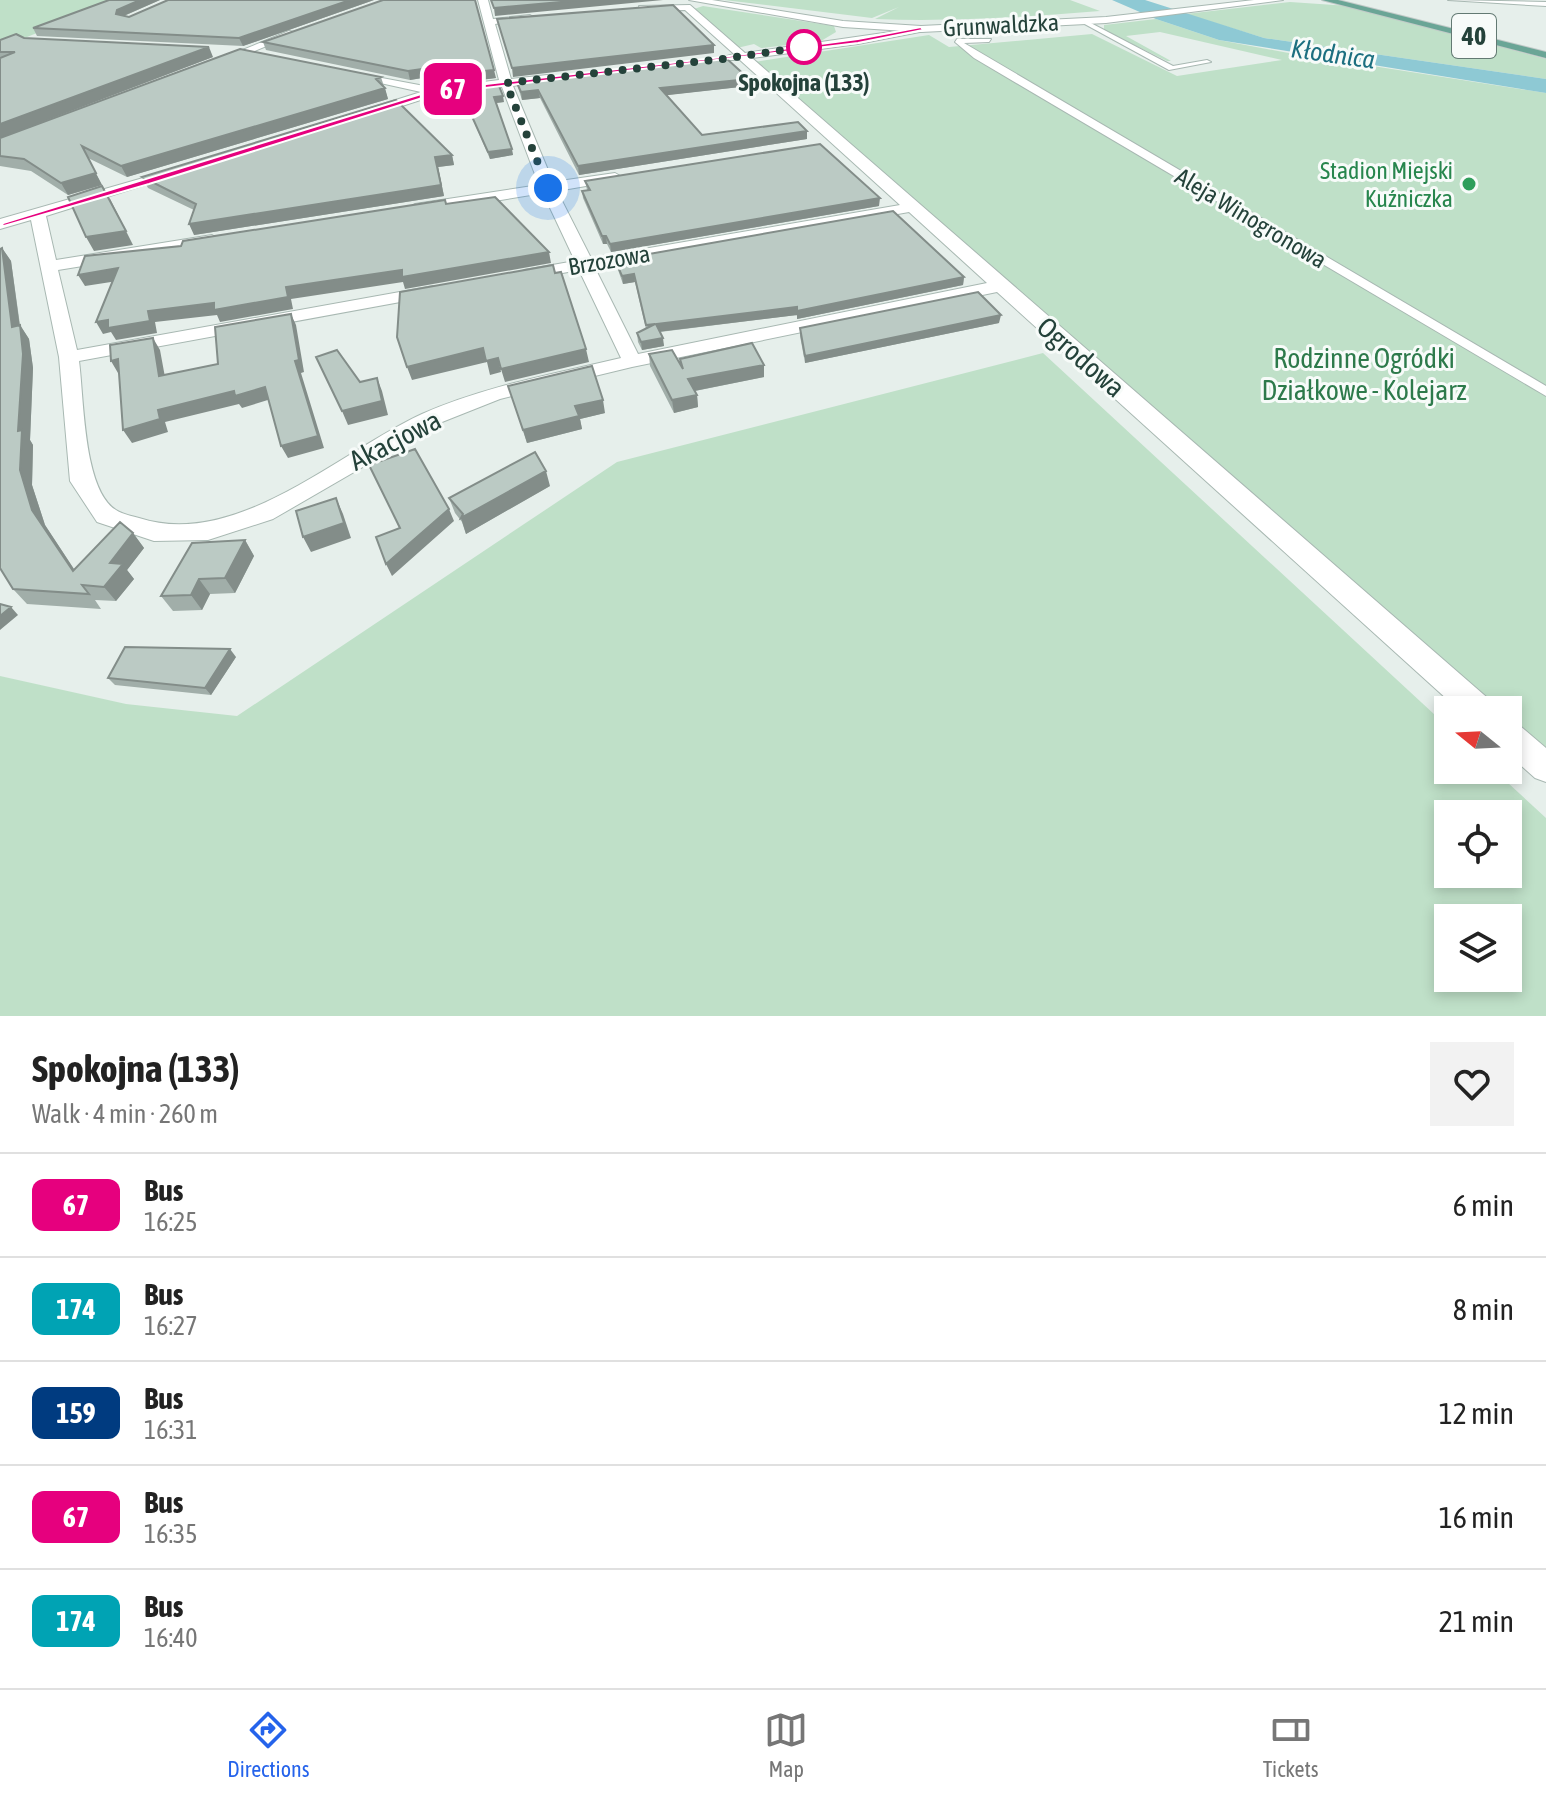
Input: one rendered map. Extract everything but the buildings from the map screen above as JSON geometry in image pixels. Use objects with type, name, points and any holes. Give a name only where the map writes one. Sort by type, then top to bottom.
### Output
[{"type":"main road","name":"40","points":[[1327,0],[1546,55]]},
{"type":"main road","name":"40","points":[[1348,0],[1546,48]]},
{"type":"street","points":[[483,0],[506,83],[548,188],[632,361]]},
{"type":"street","name":"Grunwaldzka","points":[[635,9],[688,2],[852,24],[921,29],[1122,18],[1278,0]]},
{"type":"street","name":"Ogrodowa","points":[[688,2],[741,56],[841,141],[1000,286],[1464,696]]},
{"type":"street","points":[[489,22],[547,17]]},
{"type":"street","points":[[835,44],[852,24]]},
{"type":"street","points":[[858,41],[875,26]]},
{"type":"street","points":[[722,59],[858,41],[921,29]]},
{"type":"street","points":[[202,68],[303,30]]},
{"type":"street","points":[[211,51],[242,52],[272,58]]},
{"type":"street","points":[[331,71],[434,92]]},
{"type":"street","points":[[348,120],[434,92],[559,77]]},
{"type":"street","points":[[810,146],[841,141]]},
{"type":"street","points":[[0,224],[195,167]]},
{"type":"street","points":[[392,212],[625,175]]},
{"type":"street","name":"Brzozowa","points":[[507,278],[913,207]]},
{"type":"street","name":"Akacjowa","points":[[38,215],[69,357],[82,481],[106,516],[154,532],[208,531],[264,513],[429,419],[493,395],[632,361],[1000,286]]},
{"type":"street","points":[[49,266],[236,237]]},
{"type":"street","points":[[69,357],[446,289]]},
{"type":"street","points":[[1522,747],[1546,768]]},
{"type":"lane","points":[[1451,0],[1546,4]]},
{"type":"lane","points":[[1083,21],[1172,68],[1207,62]]},
{"type":"lane","points":[[952,28],[958,42],[989,40]]},
{"type":"lane","name":"Aleja Winogronowa","points":[[958,42],[1546,392]]},
{"type":"green space","points":[[0,0],[118,0],[0,48]]},
{"type":"green space","points":[[724,0],[1070,0],[1100,11],[932,20],[875,19],[899,7],[872,18]]},
{"type":"green space","points":[[1290,2],[1349,6],[1546,59],[1546,79],[1264,38],[1186,14]]},
{"type":"green space","points":[[703,6],[834,26],[836,32],[821,41],[761,48],[754,44],[737,48],[694,9]]},
{"type":"green space","name":"Rodzinne Ogródki Działkowe - Kolejarz","points":[[1156,19],[1219,40],[1294,54],[1290,61],[1296,54],[1546,93],[1546,779],[1522,758],[1522,696],[1453,696],[754,62],[929,35],[949,47],[1092,34],[1177,76],[1282,60],[1160,32],[1126,36],[1171,61],[1167,61],[1104,30],[1104,25]]},
{"type":"green space","points":[[1043,353],[1434,714],[1434,784],[1509,784],[1546,818],[1546,1016],[0,1016],[0,676],[126,704],[237,716],[617,462]]},
{"type":"water","name":"Kłodnica","points":[[1112,0],[1145,0],[1264,38],[1546,79],[1546,93],[1219,40]]},
{"type":"bus line","name":"67","points":[[0,224],[276,143],[434,92],[722,59],[858,41],[921,29]]},
{"type":"place","name":"Spokojna (133)","points":[[804,47]]},
{"type":"place","name":"Stadion Miejski Kuźniczka","points":[[1469,184]]},
{"type":"route","points":[[548,188],[506,83],[804,47]]}]
